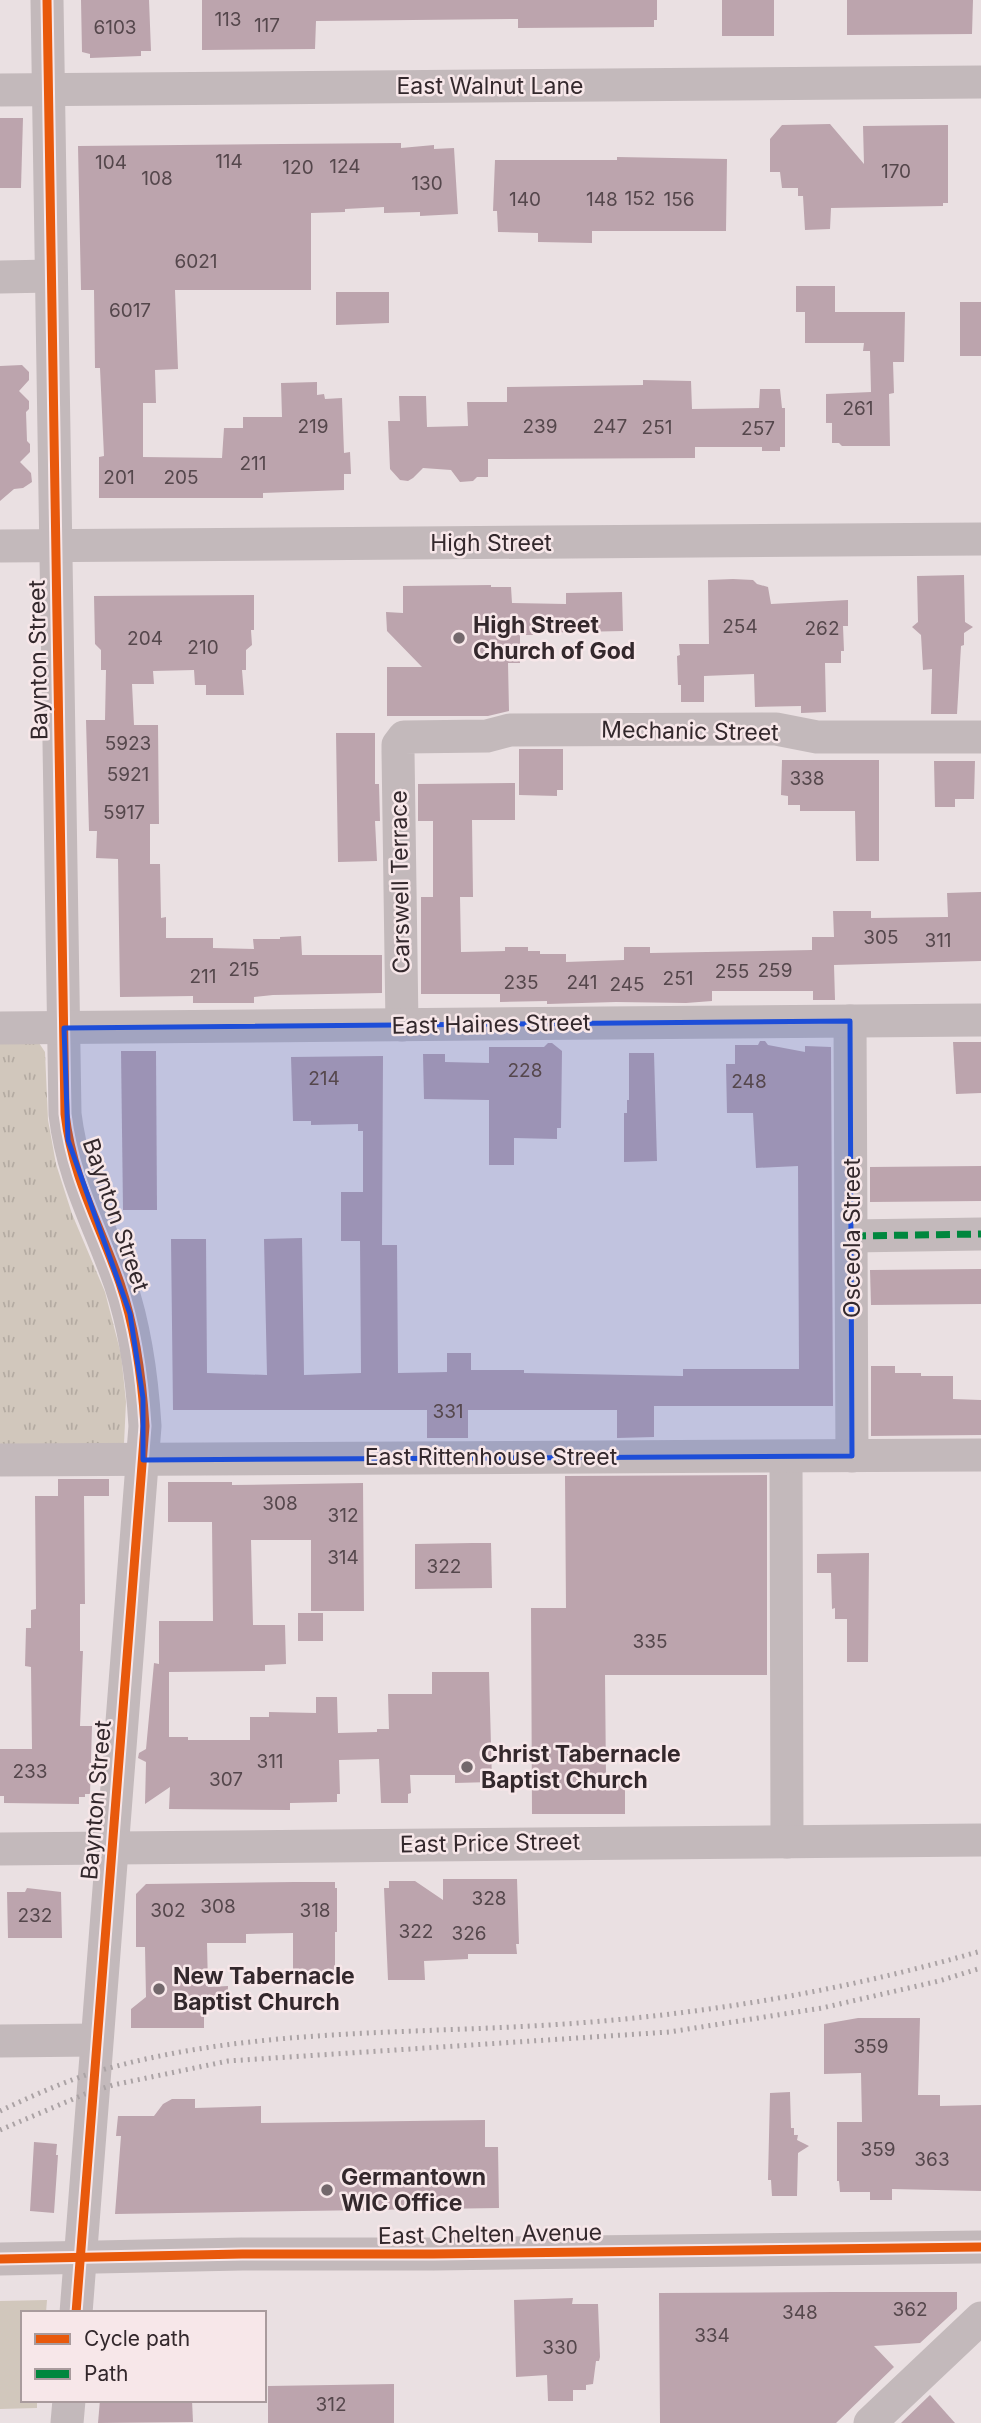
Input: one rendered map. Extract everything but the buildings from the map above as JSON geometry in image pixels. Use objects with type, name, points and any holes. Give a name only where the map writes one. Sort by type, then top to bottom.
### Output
[{"type":"street","name":"Baynton Street","points":[[47,0],[63,1081],[68,1140],[85,1198],[130,1314],[143,1398],[143,1460],[76,2311]]},
{"type":"street","name":"East Walnut Lane","points":[[0,90],[981,82]]},
{"type":"street","points":[[0,277],[51,276]]},
{"type":"street","name":"High Street","points":[[0,546],[981,539]]},
{"type":"street","name":"Mechanic Street","points":[[401,740],[407,737],[487,736],[510,730],[776,729],[817,737],[981,737]]},
{"type":"street","name":"Carswell Terrace","points":[[401,740],[398,745],[398,764],[402,1025]]},
{"type":"street","name":"East Haines Street","points":[[0,1028],[981,1020]]},
{"type":"street","name":"Osceola Street","points":[[850,1021],[852,1456]]},
{"type":"street","points":[[852,1236],[981,1234]]},
{"type":"street","name":"East Rittenhouse Street","points":[[0,1460],[981,1455]]},
{"type":"street","points":[[786,1457],[787,1842]]},
{"type":"street","name":"East Price Street","points":[[0,1849],[981,1840]]},
{"type":"street","points":[[0,2041],[96,2040]]},
{"type":"street","name":"East Chelten Avenue","points":[[0,2259],[981,2247]]},
{"type":"street","points":[[870,2423],[981,2318]]},
{"type":"street","points":[[67,2423],[69,2402]]},
{"type":"highlighted area","points":[[850,1021],[852,1456],[143,1460],[143,1398],[130,1314],[68,1140],[64,1028]]},
{"type":"green space","points":[[0,1042],[39,1043],[45,1052],[48,1120],[56,1164],[72,1214],[105,1292],[121,1354],[126,1402],[124,1444],[0,1449]]},
{"type":"green space","points":[[47,2300],[46,2311],[21,2311],[21,2402],[37,2402],[37,2408],[0,2409],[0,2301]]},
{"type":"railway","points":[[0,2111],[55,2086],[98,2071],[220,2046],[330,2035],[549,2025],[659,2015],[821,1990],[875,1979],[981,1951]]},
{"type":"railway","points":[[0,2130],[113,2085],[228,2061],[669,2032],[822,2008],[939,1981],[981,1968]]},
{"type":"marked path","points":[[852,1236],[981,1234]]},
{"type":"cycle path","points":[[47,0],[65,1114],[80,1180],[120,1283],[130,1318],[140,1372],[145,1426],[76,2311]]},
{"type":"cycle path","points":[[0,2259],[981,2247]]},
{"type":"place","name":"High Street Church of God","points":[[459,638]]},
{"type":"place","name":"Christ Tabernacle Baptist Church","points":[[467,1767]]},
{"type":"place","name":"New Tabernacle Baptist Church","points":[[159,1989]]},
{"type":"place","name":"Germantown WIC Office","points":[[327,2190]]}]
